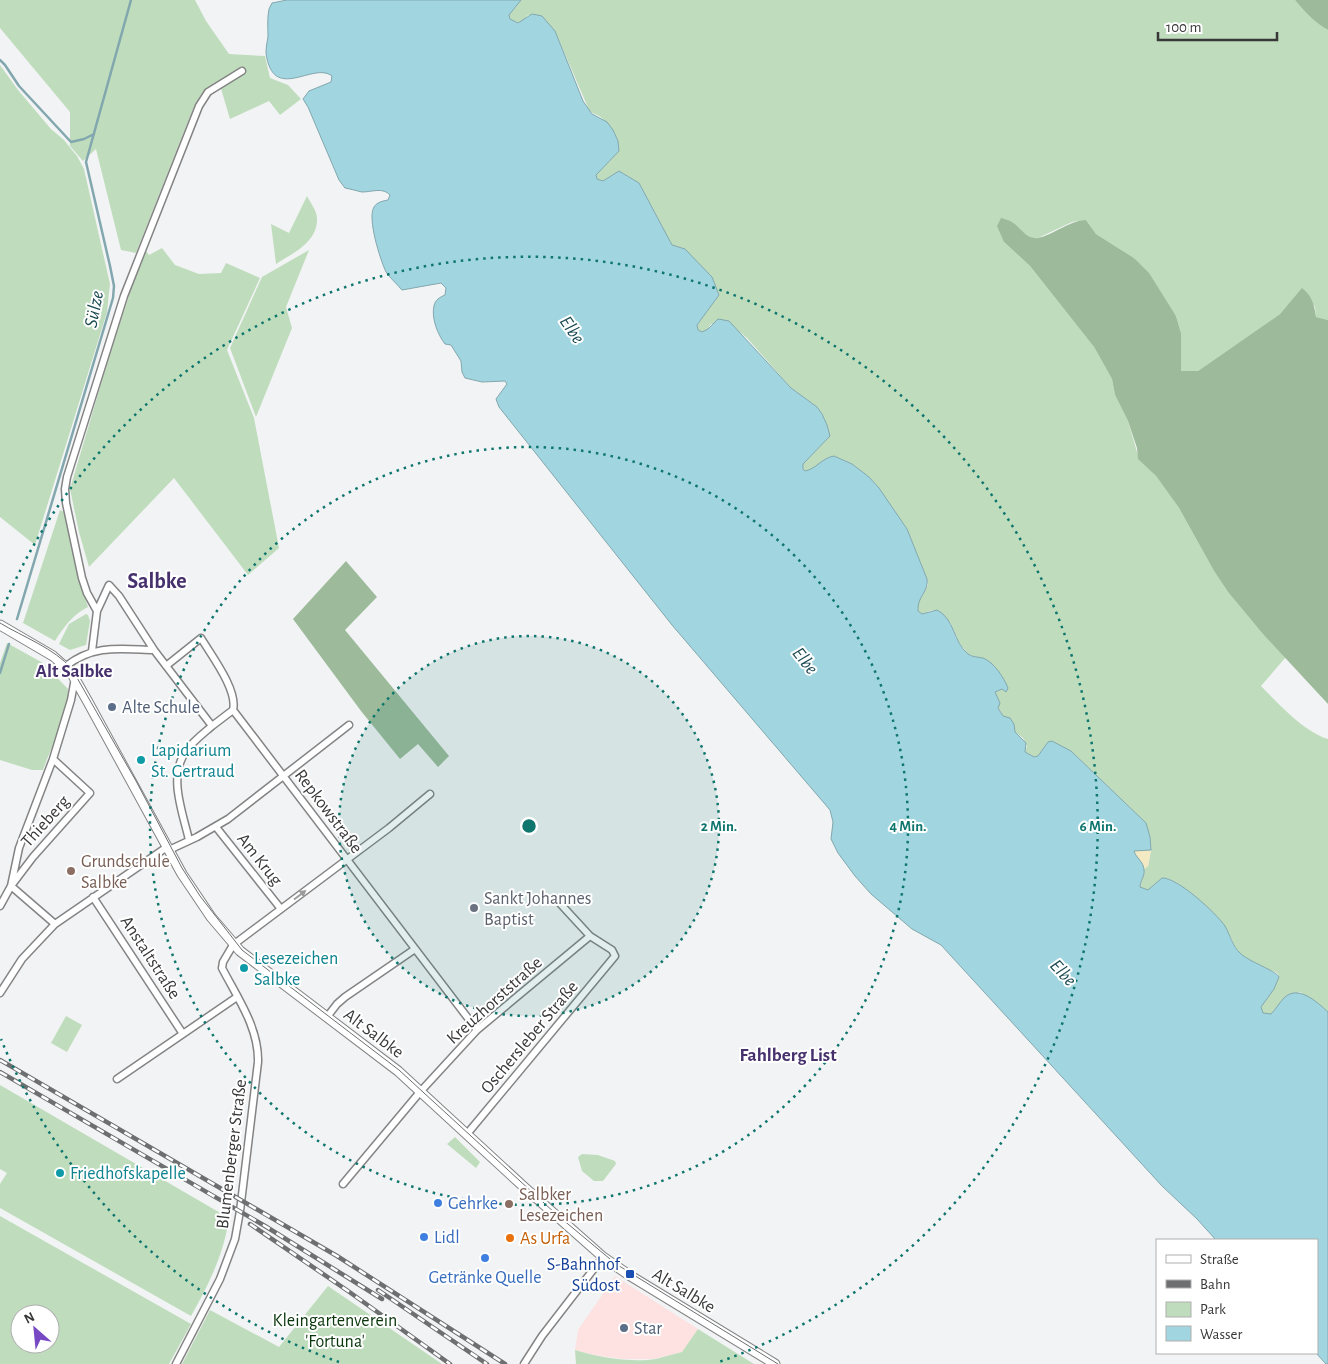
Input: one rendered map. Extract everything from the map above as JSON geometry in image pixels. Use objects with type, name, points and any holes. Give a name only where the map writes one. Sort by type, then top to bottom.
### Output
[{"type":"main road","name":"Alt Salbke","points":[[0,625],[66,666],[75,678],[192,891],[234,945],[247,958],[398,1071],[524,1188],[603,1256],[629,1275],[775,1364]]},
{"type":"street","points":[[96,611],[82,578],[66,503],[65,489],[67,476],[124,296],[198,106],[208,92],[242,71]]},
{"type":"street","points":[[92,651],[96,611],[109,585],[120,597],[154,650],[212,726]]},
{"type":"street","name":"Repkowstraße","points":[[166,666],[200,638],[228,684],[234,704],[233,710],[477,1030]]},
{"type":"street","points":[[66,666],[76,658],[92,651],[114,648],[154,650]]},
{"type":"street","points":[[0,906],[11,886],[19,848],[53,759],[71,700],[75,678]]},
{"type":"street","points":[[189,840],[177,786],[179,767],[186,751],[212,726],[233,710]]},
{"type":"street","points":[[0,993],[22,959],[54,924],[168,848],[216,827],[233,816],[349,726]]},
{"type":"street","name":"Thieberg","points":[[11,886],[33,857],[90,793],[53,759]]},
{"type":"street","points":[[234,945],[399,820],[430,794]]},
{"type":"street","name":"Am Krug","points":[[216,827],[281,909]]},
{"type":"street","points":[[11,886],[54,924]]},
{"type":"street","name":"Anstaltstraße","points":[[93,897],[183,1034]]},
{"type":"street","points":[[555,898],[590,936]]},
{"type":"street","name":"Oschersleber Straße","points":[[467,1134],[614,959],[613,951],[590,936]]},
{"type":"street","name":"Kreuzhorststraße","points":[[343,1184],[421,1091],[477,1030],[590,936]]},
{"type":"street","name":"Blumenberger Straße","points":[[176,1364],[226,1265],[235,1239],[240,1211],[258,1057],[257,1042],[253,1028],[222,966],[234,945]]},
{"type":"street","points":[[327,1017],[345,997],[415,949]]},
{"type":"street","points":[[117,1079],[237,997]]},
{"type":"street","points":[[524,1364],[542,1336],[603,1256]]},
{"type":"shaded area","points":[[615,1276],[698,1329],[682,1352],[654,1359],[623,1359],[575,1350],[578,1330]]},
{"type":"green space","points":[[0,0],[195,0],[206,21],[229,54],[265,56],[270,78],[288,85],[301,99],[280,115],[269,101],[230,119],[219,82],[202,93],[194,106],[136,253],[121,250],[96,149],[83,161],[70,146],[70,112],[0,28]]},
{"type":"green space","points":[[521,0],[1295,0],[1318,24],[1328,30],[1328,320],[1316,317],[1315,307],[1302,289],[1280,314],[1198,371],[1181,371],[1181,333],[1176,316],[1134,258],[1096,234],[1086,220],[1072,222],[1038,238],[1032,238],[1022,232],[1012,222],[1004,242],[1030,266],[1094,347],[1112,379],[1115,395],[1128,421],[1139,459],[1156,476],[1179,508],[1214,571],[1228,592],[1262,633],[1286,657],[1261,686],[1301,723],[1328,739],[1328,1012],[1300,992],[1284,998],[1271,1014],[1263,1013],[1261,1007],[1274,989],[1279,977],[1277,973],[1257,965],[1244,957],[1236,949],[1228,933],[1215,918],[1198,899],[1179,884],[1170,879],[1162,878],[1148,890],[1140,887],[1144,869],[1148,866],[1151,850],[1146,823],[1071,751],[1048,742],[1038,756],[1034,757],[1025,752],[1027,746],[1023,738],[1015,732],[1014,724],[1003,716],[998,707],[1000,703],[995,692],[1002,689],[1006,692],[985,659],[969,655],[960,644],[950,622],[932,610],[922,614],[918,611],[918,602],[928,585],[927,579],[907,529],[879,488],[869,477],[852,464],[834,456],[812,469],[805,471],[803,469],[803,464],[830,436],[827,425],[817,407],[791,388],[741,333],[711,324],[708,329],[702,332],[698,330],[697,325],[719,295],[685,249],[672,245],[639,183],[619,171],[603,181],[597,179],[596,175],[619,151],[614,131],[599,116],[589,110],[555,31],[528,15],[524,20],[517,23],[510,19],[509,15]]},
{"type":"green space","points":[[1295,0],[1328,0],[1328,30],[1318,24]]},
{"type":"green space","points":[[0,65],[18,90],[51,129],[64,140],[77,156],[84,169],[110,284],[107,312],[35,545],[0,517]]},
{"type":"green space","points":[[307,196],[317,215],[313,234],[297,251],[276,264],[271,224],[289,233]]},
{"type":"green space","points":[[1001,218],[1012,222],[1027,235],[1034,238],[1045,236],[1072,223],[1086,220],[1096,234],[1134,258],[1149,273],[1176,316],[1181,333],[1181,371],[1198,371],[1280,314],[1302,288],[1312,301],[1316,317],[1328,320],[1328,704],[1262,633],[1228,592],[1214,571],[1179,508],[1156,476],[1138,459],[1137,448],[1128,421],[1115,395],[1112,379],[1094,347],[1030,266],[1004,242],[997,226]]},
{"type":"green space","points":[[162,248],[175,265],[199,274],[221,273],[226,263],[260,278],[227,350],[254,418],[279,548],[248,575],[174,478],[89,567],[79,532],[70,489],[110,353],[143,253],[146,251],[149,255]]},
{"type":"green space","points":[[309,250],[286,307],[292,328],[256,417],[230,348],[262,277]]},
{"type":"green space","points":[[60,510],[67,513],[82,588],[88,607],[73,617],[55,641],[23,623]]},
{"type":"green space","points":[[346,561],[377,597],[345,630],[449,756],[438,767],[418,744],[400,759],[361,711],[293,619]]},
{"type":"green space","points":[[86,614],[90,621],[86,645],[70,650],[59,644],[69,624]]},
{"type":"green space","points":[[7,643],[43,663],[68,689],[65,710],[59,730],[43,770],[32,770],[0,760],[0,663]]},
{"type":"green space","points":[[66,1016],[82,1025],[67,1052],[51,1043]]},
{"type":"green space","points":[[0,1085],[229,1218],[227,1231],[215,1268],[191,1316],[0,1208],[0,1184],[7,1173],[0,1169]]},
{"type":"green space","points":[[455,1137],[480,1162],[476,1168],[447,1144]]},
{"type":"green space","points":[[582,1154],[598,1155],[615,1161],[616,1164],[603,1181],[594,1181],[582,1171],[578,1157]]},
{"type":"green space","points":[[0,1216],[191,1324],[169,1364],[0,1364]]},
{"type":"green space","name":"Kleingartenverein 'Fortuna'","points":[[328,1286],[442,1364],[182,1364],[210,1310],[279,1347]]},
{"type":"green space","points":[[698,1329],[754,1364],[576,1364],[575,1350],[625,1360],[656,1359],[682,1352]]},
{"type":"sand","points":[[1151,850],[1148,866],[1144,869],[1134,851]]},
{"type":"water","name":"Elbe","points":[[287,0],[521,0],[509,15],[510,19],[518,23],[532,14],[542,16],[555,31],[583,101],[592,114],[607,122],[618,141],[619,151],[596,175],[597,179],[603,181],[619,171],[639,183],[672,245],[685,249],[712,277],[719,295],[697,325],[698,330],[702,332],[708,329],[718,319],[729,321],[791,388],[817,407],[822,414],[830,436],[803,464],[803,469],[805,471],[809,470],[834,456],[852,464],[869,477],[879,488],[907,529],[927,579],[918,611],[922,614],[937,610],[943,614],[963,649],[970,655],[987,660],[998,671],[1008,688],[1006,692],[1002,689],[995,692],[1000,703],[998,708],[1003,716],[1010,718],[1014,724],[1015,732],[1026,743],[1025,752],[1034,757],[1038,756],[1048,742],[1052,741],[1071,751],[1146,823],[1151,850],[1134,851],[1144,867],[1140,887],[1148,890],[1162,878],[1177,883],[1196,897],[1220,920],[1225,926],[1235,948],[1240,953],[1249,960],[1277,974],[1279,977],[1274,989],[1261,1007],[1263,1013],[1271,1014],[1284,998],[1289,994],[1295,993],[1307,996],[1328,1012],[1328,1364],[1317,1354],[1318,1239],[1215,1239],[1162,1186],[941,945],[912,929],[871,894],[838,853],[831,839],[833,822],[830,810],[672,625],[499,407],[496,399],[507,384],[505,381],[482,382],[465,378],[462,372],[461,361],[451,345],[445,344],[442,340],[434,321],[433,311],[435,304],[438,299],[445,295],[446,288],[441,283],[402,290],[386,272],[375,239],[372,212],[375,205],[388,200],[390,195],[384,191],[362,192],[345,188],[339,180],[303,99],[309,91],[331,82],[332,76],[324,73],[315,73],[285,79],[277,76],[270,68],[266,53],[269,9],[272,3]]},
{"type":"waterway","name":"Sülze","points":[[17,619],[113,298],[114,286],[86,162],[131,0]]},
{"type":"waterway","points":[[0,60],[19,86],[71,142],[94,134]]},
{"type":"waterway","name":"Sülze","points":[[0,673],[9,644]]},
{"type":"tram line","points":[[0,623],[47,649],[72,669],[136,781],[182,868],[200,896],[242,950],[399,1070],[556,1214],[616,1264],[778,1364]]},
{"type":"railway","points":[[0,1060],[337,1256],[505,1364]]},
{"type":"railway","points":[[0,1072],[265,1226],[382,1299]]},
{"type":"railway","points":[[250,1224],[450,1364]]},
{"type":"railway","points":[[378,1290],[487,1364]]},
{"type":"place","name":"Alte Schule","points":[[112,707]]},
{"type":"place","name":"Lapidarium St. Gertraud","points":[[141,760]]},
{"type":"place","name":"Grundschule Salbke","points":[[71,871]]},
{"type":"place","name":"Sankt Johannes Baptist","points":[[474,908]]},
{"type":"place","name":"Lesezeichen Salbke","points":[[244,968]]},
{"type":"place","name":"Friedhofskapelle","points":[[60,1173]]},
{"type":"place","name":"Gehrke","points":[[438,1203]]},
{"type":"place","name":"Salbker Lesezeichen","points":[[509,1204]]},
{"type":"place","name":"Lidl","points":[[424,1237]]},
{"type":"place","name":"As Urfa","points":[[510,1238]]},
{"type":"place","name":"Getränke Quelle","points":[[485,1258]]},
{"type":"place","name":"S-Bahnhof Südost","points":[[630,1274]]},
{"type":"place","name":"Star","points":[[624,1328]]},
{"type":"district","name":"Salbke","points":[[157,580]]},
{"type":"district","name":"Alt Salbke","points":[[74,670]]},
{"type":"district","name":"Fahlberg List","points":[[788,1054]]}]
